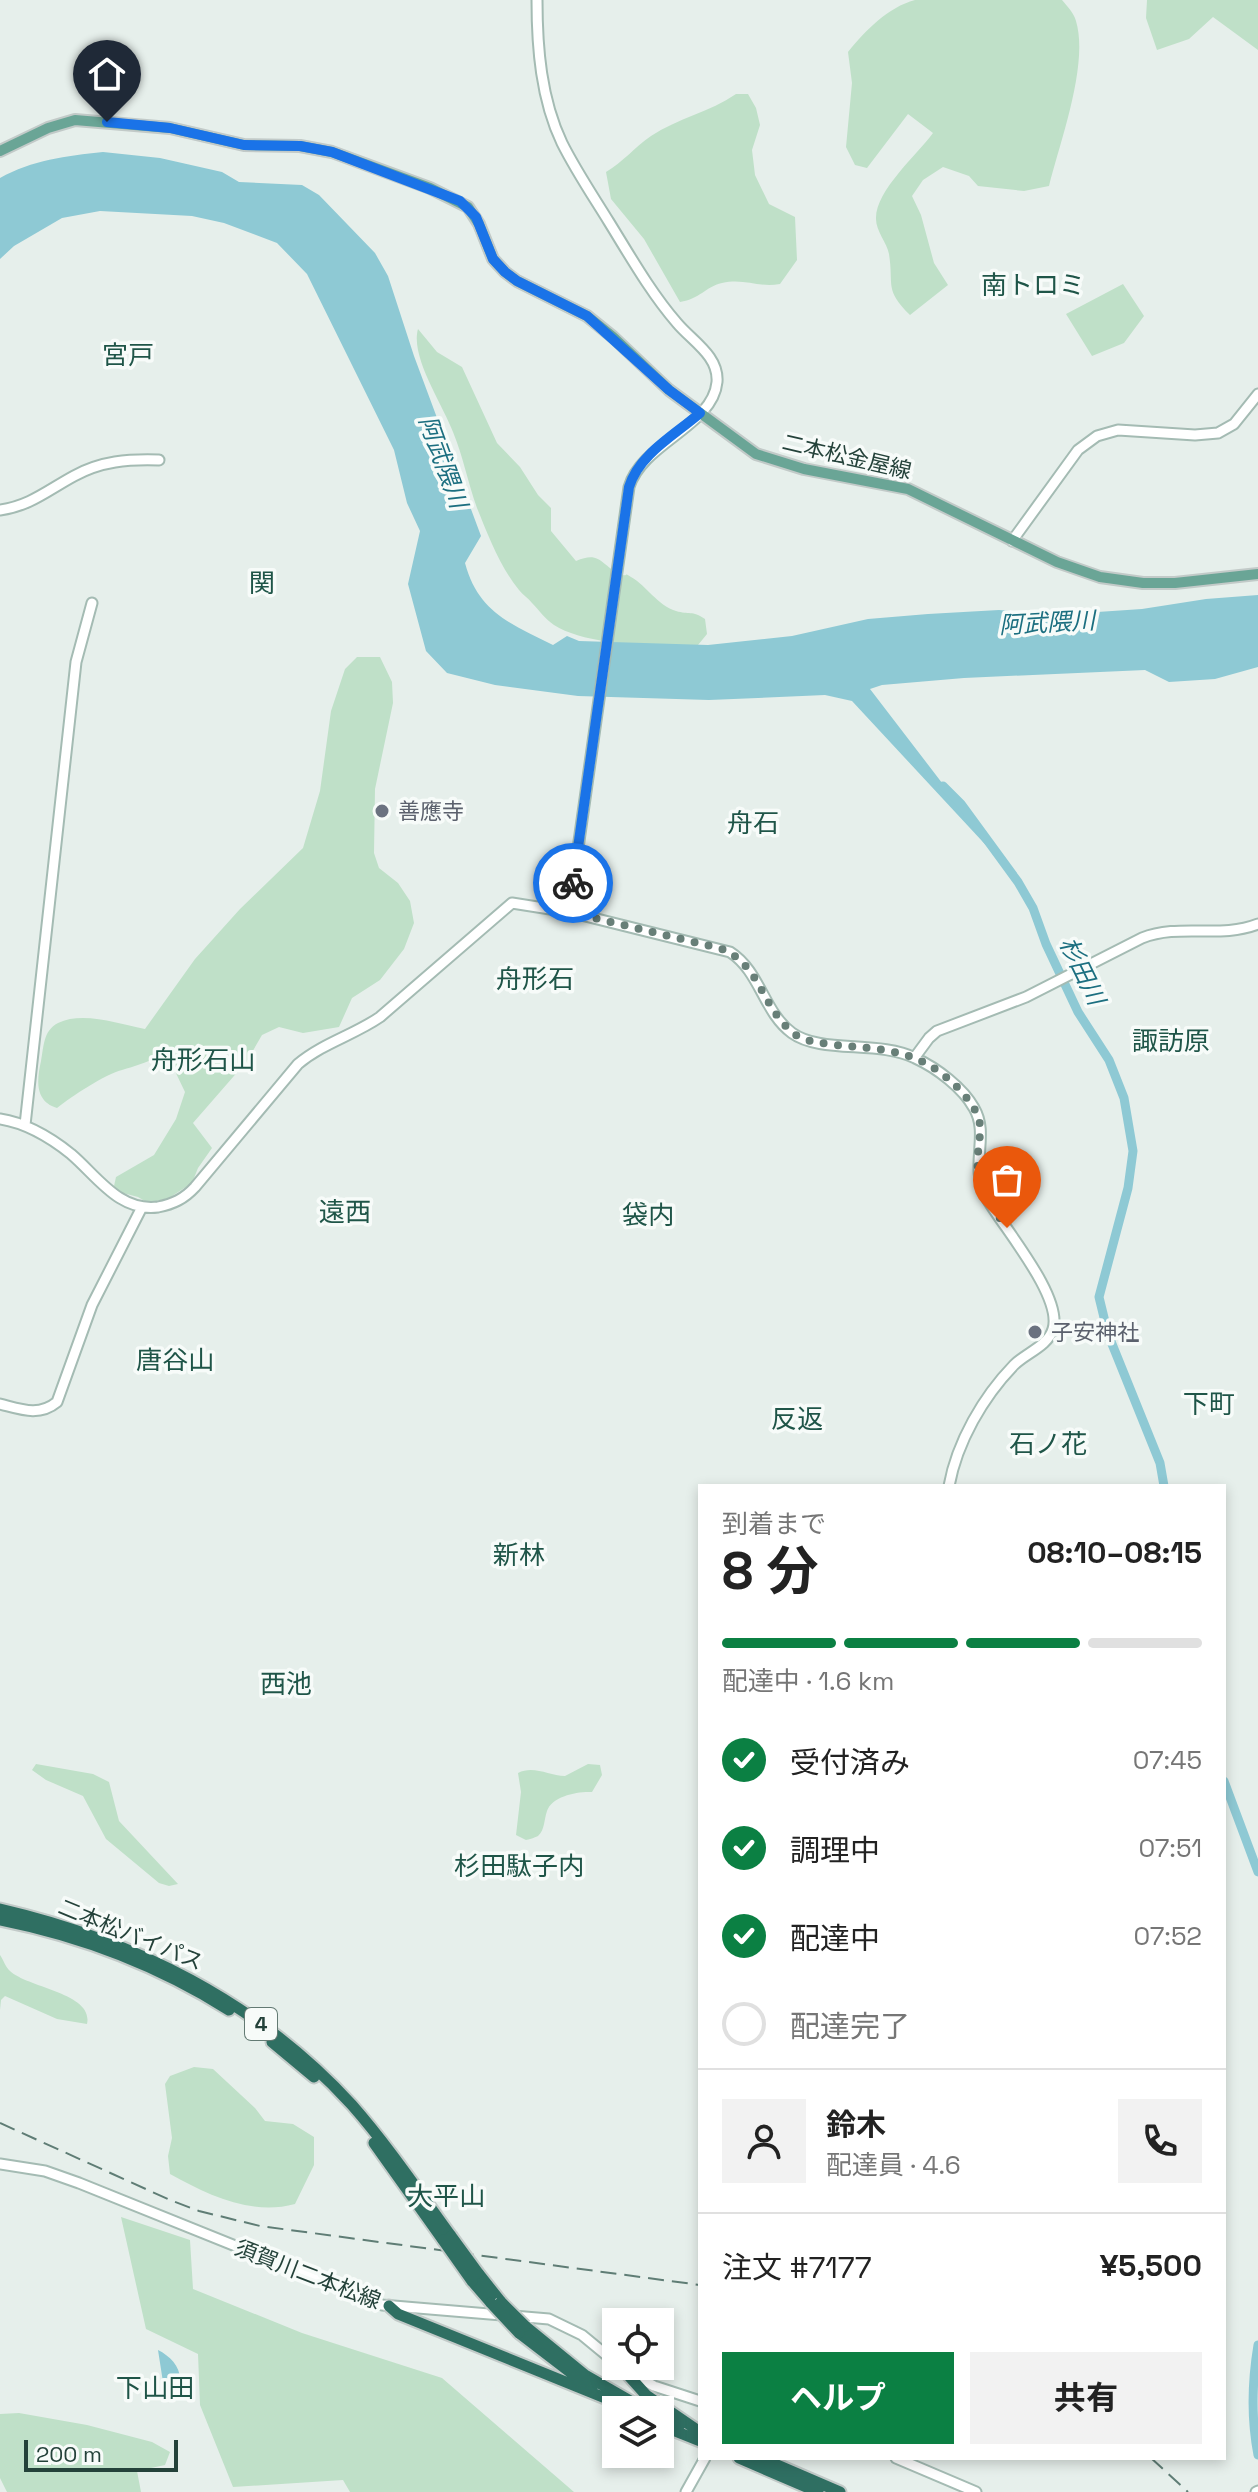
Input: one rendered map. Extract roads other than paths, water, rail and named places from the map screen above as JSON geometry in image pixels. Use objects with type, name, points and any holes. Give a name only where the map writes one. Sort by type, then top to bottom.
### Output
[{"type":"highway","name":"二本松バイパス","points":[[0,1909],[48,1920],[140,1954],[207,1987],[268,2029],[313,2067],[356,2110],[390,2152],[447,2238]]},
{"type":"highway","name":"二本松バイパス","points":[[0,1920],[101,1947],[170,1978],[245,2022],[308,2072],[355,2119],[496,2302],[538,2343],[605,2396]]},
{"type":"highway","points":[[389,2306],[398,2314],[602,2397]]},
{"type":"highway","name":"二本松バイパス","points":[[538,2343],[622,2396]]},
{"type":"highway","points":[[528,2367],[538,2343]]},
{"type":"highway","points":[[632,2380],[646,2395],[698,2431]]},
{"type":"highway","points":[[674,2422],[698,2431]]},
{"type":"highway","points":[[674,2430],[698,2440]]},
{"type":"highway","points":[[744,2460],[818,2492]]},
{"type":"highway","points":[[766,2460],[840,2492]]},
{"type":"main road","name":"二本松金屋線","points":[[0,151],[75,120],[170,128],[244,145],[300,146],[332,152],[398,176],[468,207],[479,224],[493,259],[505,272],[587,316],[669,390],[756,454],[776,462],[908,489],[1077,571],[1130,582],[1175,583],[1258,574]]},
{"type":"street","points":[[537,0],[540,67],[560,140],[666,311],[710,357],[717,381],[714,392],[700,413],[645,459],[633,474],[624,518],[569,912]]},
{"type":"street","points":[[1012,541],[1078,450],[1097,436],[1118,430],[1195,435],[1218,433],[1234,424],[1258,394]]},
{"type":"street","points":[[0,510],[35,501],[75,476],[109,462],[159,460]]},
{"type":"street","points":[[25,1125],[76,662],[92,603]]},
{"type":"street","points":[[0,1119],[25,1125],[73,1156],[119,1199],[142,1207],[174,1203],[186,1197],[298,1064],[317,1049],[380,1017],[507,905],[523,903],[569,912],[730,952],[745,964],[790,1032],[802,1039],[884,1049],[915,1057],[954,1084],[974,1108],[980,1129],[977,1165],[980,1186],[1036,1272],[1055,1319],[1051,1335],[1017,1362],[972,1422],[955,1460],[949,1484]]},
{"type":"street","points":[[915,1057],[937,1031],[990,1012],[1161,931],[1224,932],[1258,924]]},
{"type":"street","points":[[0,1404],[38,1411],[57,1402],[92,1305],[142,1207]]},
{"type":"street","name":"須賀川二本松線","points":[[0,2164],[45,2171],[79,2183],[353,2295],[389,2306],[538,2316],[571,2329],[602,2353]]},
{"type":"street","name":"須賀川二本松線","points":[[644,2380],[698,2400]]},
{"type":"street","points":[[686,2492],[704,2460]]},
{"type":"street","points":[[901,2460],[976,2492]]},
{"type":"water","name":"阿武隈川","points":[[103,152],[160,158],[222,172],[239,182],[302,185],[319,195],[375,253],[388,276],[414,356],[481,536],[465,563],[471,580],[478,594],[498,614],[553,645],[567,636],[579,641],[708,645],[792,636],[868,619],[999,610],[1053,615],[1142,609],[1258,595],[1258,667],[1215,679],[1169,682],[1145,670],[964,678],[882,685],[870,689],[1008,869],[852,701],[825,695],[709,700],[578,696],[495,685],[447,673],[426,651],[408,584],[420,531],[407,503],[394,450],[307,274],[277,243],[224,223],[192,216],[100,211],[62,218],[14,246],[0,259],[0,178],[37,163]]},
{"type":"water","points":[[158,2350],[174,2362],[180,2376],[180,2381],[165,2395]]},
{"type":"waterway","name":"杉田川","points":[[943,786],[961,804],[1018,882],[1033,908],[1078,1012],[1109,1060],[1124,1098],[1133,1151],[1128,1188],[1099,1297],[1108,1334],[1160,1463],[1164,1484]]},
{"type":"waterway","name":"杉田川","points":[[1226,1786],[1258,1872]]},
{"type":"waterway","name":"杉田川","points":[[1258,2345],[1253,2400],[1258,2455]]},
{"type":"railway","points":[[0,2123],[170,2200],[199,2211],[260,2226],[698,2285]]},
{"type":"railway","points":[[1153,2460],[1188,2492]]},
{"type":"place","name":"善應寺","points":[[382,811]]},
{"type":"place","name":"子安神社","points":[[1035,1332]]},
{"type":"district","name":"南トロミ","points":[[1033,285]]},
{"type":"district","name":"宮戸","points":[[128,355]]},
{"type":"district","name":"関","points":[[262,583]]},
{"type":"district","name":"舟石","points":[[753,823]]},
{"type":"district","name":"舟形石","points":[[535,979]]},
{"type":"district","name":"諏訪原","points":[[1171,1041]]},
{"type":"district","name":"舟形石山","points":[[203,1060]]},
{"type":"district","name":"遠西","points":[[345,1212]]},
{"type":"district","name":"袋内","points":[[648,1215]]},
{"type":"district","name":"唐谷山","points":[[175,1360]]},
{"type":"district","name":"下町","points":[[1209,1404]]},
{"type":"district","name":"反返","points":[[797,1419]]},
{"type":"district","name":"石ノ花","points":[[1048,1444]]},
{"type":"district","name":"新林","points":[[519,1555]]},
{"type":"district","name":"西池","points":[[286,1684]]},
{"type":"district","name":"杉田駄子内","points":[[519,1866]]},
{"type":"district","name":"大平山","points":[[446,2196]]},
{"type":"district","name":"下山田","points":[[155,2388]]}]
